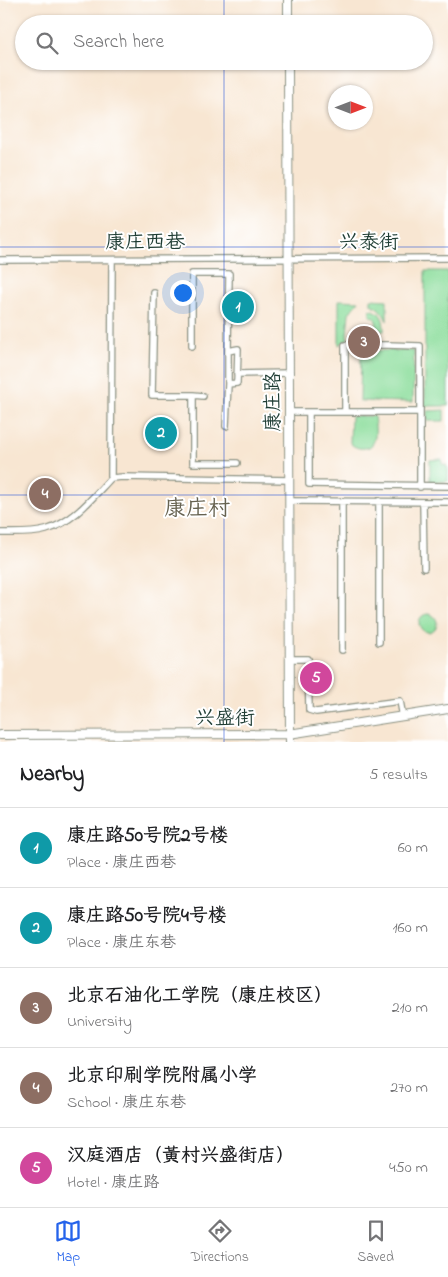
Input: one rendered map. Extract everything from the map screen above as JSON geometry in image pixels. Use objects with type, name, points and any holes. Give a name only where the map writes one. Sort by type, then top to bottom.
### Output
[{"type":"street","points":[[287,3],[293,0]]},
{"type":"street","name":"康庄路","points":[[288,70],[290,738]]},
{"type":"street","name":"兴泰街","points":[[289,259],[448,258]]},
{"type":"street","name":"康庄西巷","points":[[0,260],[289,259]]},
{"type":"street","points":[[111,478],[112,260]]},
{"type":"street","points":[[192,346],[192,274],[229,274],[226,426]]},
{"type":"street","points":[[154,293],[152,395],[203,396]]},
{"type":"street","points":[[345,412],[345,345],[420,346],[420,486]]},
{"type":"street","points":[[228,351],[238,349],[237,384],[228,384]]},
{"type":"street","points":[[237,374],[290,373]]},
{"type":"street","points":[[193,395],[193,463],[237,463]]},
{"type":"street","points":[[290,412],[420,412]]},
{"type":"street","points":[[309,412],[309,484],[448,486]]},
{"type":"street","points":[[0,533],[46,530],[66,522],[111,478],[290,480]]},
{"type":"street","points":[[290,501],[448,502]]},
{"type":"street","points":[[342,501],[342,650]]},
{"type":"street","points":[[379,501],[379,642]]},
{"type":"street","points":[[423,502],[424,568]]},
{"type":"street","points":[[290,659],[308,658],[309,710],[316,712],[400,701],[403,717]]},
{"type":"street","name":"兴盛街","points":[[0,735],[290,738],[448,709]]},
{"type":"green space","points":[[425,271],[448,271],[448,406],[425,406]]},
{"type":"green space","points":[[371,299],[387,300],[387,321],[384,315],[371,304]]},
{"type":"green space","points":[[339,300],[359,301],[349,313],[348,339],[339,345]]},
{"type":"green space","points":[[370,309],[382,317],[384,331],[377,331],[375,320],[370,316]]},
{"type":"green space","points":[[366,324],[372,327],[375,333],[372,339],[366,342],[360,339],[357,333],[360,327]]},
{"type":"green space","points":[[361,350],[414,351],[413,402],[360,401]]},
{"type":"green space","points":[[444,410],[444,421],[427,421],[427,411]]},
{"type":"green space","points":[[351,416],[374,416],[375,435],[369,447],[359,448],[350,443]]},
{"type":"green space","points":[[442,459],[442,464],[446,465],[448,469],[448,481],[430,482],[430,460]]},
{"type":"green space","points":[[424,614],[432,614],[437,619],[435,630],[424,632],[419,627],[419,619]]},
{"type":"place","name":"康庄路50号院2号楼","points":[[238,307]]},
{"type":"place","name":"北京石油化工学院（康庄校区）","points":[[364,342]]},
{"type":"place","name":"康庄路50号院4号楼","points":[[161,433]]},
{"type":"place","name":"北京印刷学院附属小学","points":[[45,494]]},
{"type":"place","name":"汉庭酒店（黄村兴盛街店）","points":[[316,678]]},
{"type":"district","name":"康庄村","points":[[197,510]]}]
